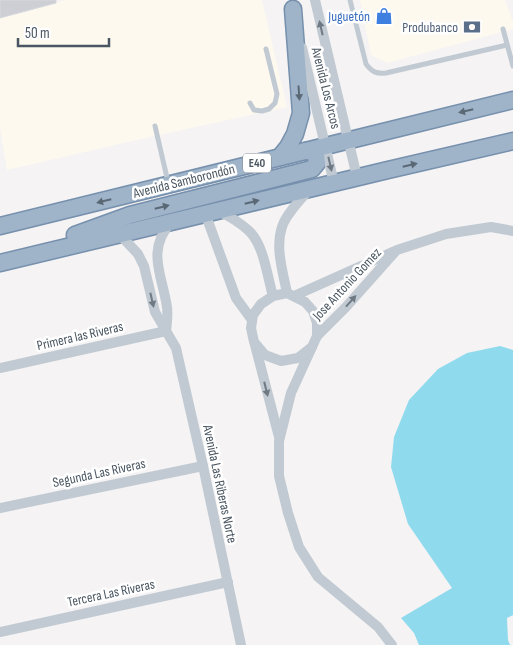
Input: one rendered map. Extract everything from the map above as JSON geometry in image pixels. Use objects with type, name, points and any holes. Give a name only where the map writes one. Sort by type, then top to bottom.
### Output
[{"type":"highway","points":[[280,157],[295,134],[301,113],[292,5]]},
{"type":"highway","name":"Avenida Samborondón","points":[[0,226],[513,100]]},
{"type":"highway","points":[[0,263],[513,141]]},
{"type":"highway","points":[[0,263],[130,215],[312,168],[318,163],[316,156],[310,151],[305,152]]},
{"type":"street","name":"Avenida Los Arcos","points":[[315,0],[357,177]]},
{"type":"street","name":"Avenida Los Arcos","points":[[292,5],[334,183]]},
{"type":"street","points":[[291,294],[279,246],[282,226],[292,209],[310,188]]},
{"type":"street","points":[[211,212],[237,221],[250,231],[260,246],[273,296]]},
{"type":"street","points":[[211,212],[236,298],[252,320]]},
{"type":"street","name":"Avenida Las Riberas Norte","points":[[166,331],[167,309],[157,262],[157,249],[162,234],[172,221]]},
{"type":"street","name":"Jose Antonio Gomez","points":[[291,294],[397,250],[446,234],[491,227],[513,231]]},
{"type":"street","name":"Avenida Las Riberas Norte","points":[[118,234],[138,254],[144,266],[154,312],[176,348],[241,645]]},
{"type":"street","name":"Jose Antonio Gomez","points":[[317,336],[397,250]]},
{"type":"street","points":[[280,441],[251,328],[253,315],[261,304],[273,296],[291,294],[305,302],[313,311],[317,323],[317,336],[291,393],[280,441],[279,476],[288,512],[299,547],[318,577],[378,627],[392,645]]},
{"type":"street","name":"Primera las Riveras","points":[[0,368],[166,331]]},
{"type":"street","points":[[254,342],[265,355],[281,361],[298,358],[312,347]]},
{"type":"street","name":"Segunda Las Riveras","points":[[0,508],[203,466]]},
{"type":"street","name":"Tercera Las Riveras","points":[[0,632],[228,582]]},
{"type":"lane","points":[[350,0],[366,64],[375,73],[507,45]]},
{"type":"lane","points":[[503,28],[513,66]]},
{"type":"lane","points":[[250,103],[254,110],[262,111],[270,109],[275,103],[277,94],[266,49]]},
{"type":"lane","points":[[156,126],[168,185]]},
{"type":"shaded area","points":[[66,0],[262,0],[287,107],[7,170],[0,128],[0,18]]},
{"type":"shaded area","points":[[360,0],[505,0],[513,22],[513,29],[387,63],[371,55]]},
{"type":"water","points":[[500,346],[513,350],[513,615],[507,618],[510,645],[419,645],[414,633],[401,618],[452,588],[408,524],[391,467],[394,437],[409,400],[438,369],[467,353]]},
{"type":"building","points":[[0,0],[56,0],[56,3],[0,18]]},
{"type":"place","name":"Juguetón","points":[[384,16]]},
{"type":"place","name":"Produbanco","points":[[472,27]]}]
